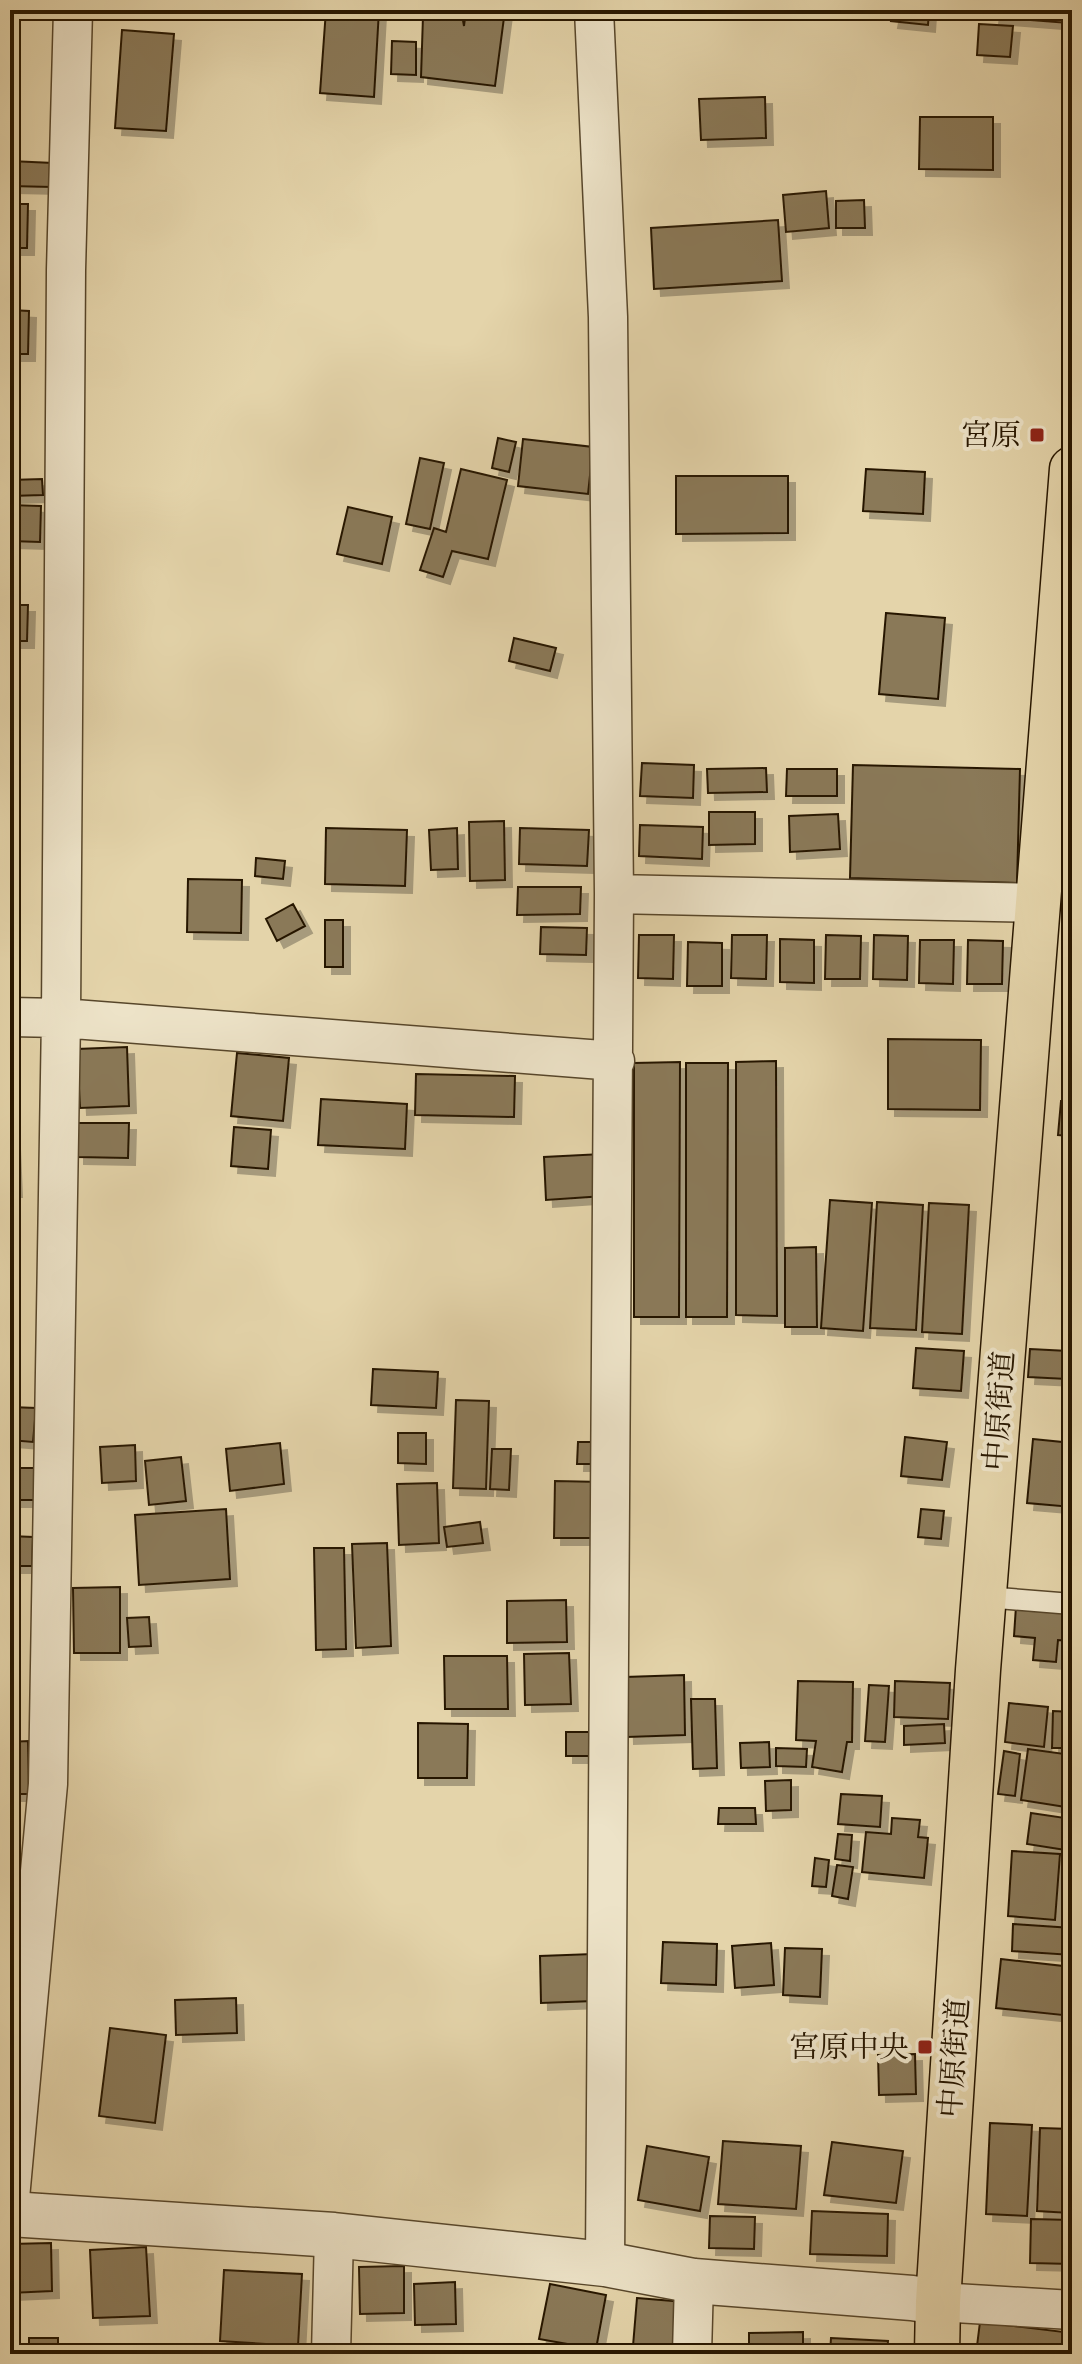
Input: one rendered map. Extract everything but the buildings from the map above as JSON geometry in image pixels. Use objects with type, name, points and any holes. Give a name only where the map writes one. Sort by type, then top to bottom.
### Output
[{"type":"main road","name":"中原街道","points":[[937,2354],[985,1597],[1072,469]]},
{"type":"street","points":[[10,2198],[48,1784],[61,1018],[66,270],[73,10]]},
{"type":"street","points":[[594,10],[608,317],[615,1061],[605,2264]]},
{"type":"street","points":[[614,894],[1038,903]]},
{"type":"street","points":[[10,1017],[61,1018],[615,1061]]},
{"type":"street","points":[[10,2214],[334,2235],[605,2264],[694,2281],[1072,2310]]},
{"type":"street","points":[[331,2354],[334,2235]]},
{"type":"street","points":[[692,2354],[694,2281]]},
{"type":"lane","points":[[985,1597],[1072,1604]]},
{"type":"place","name":"宮原","points":[[1037,435]]},
{"type":"place","name":"宮原中央","points":[[925,2047]]}]
